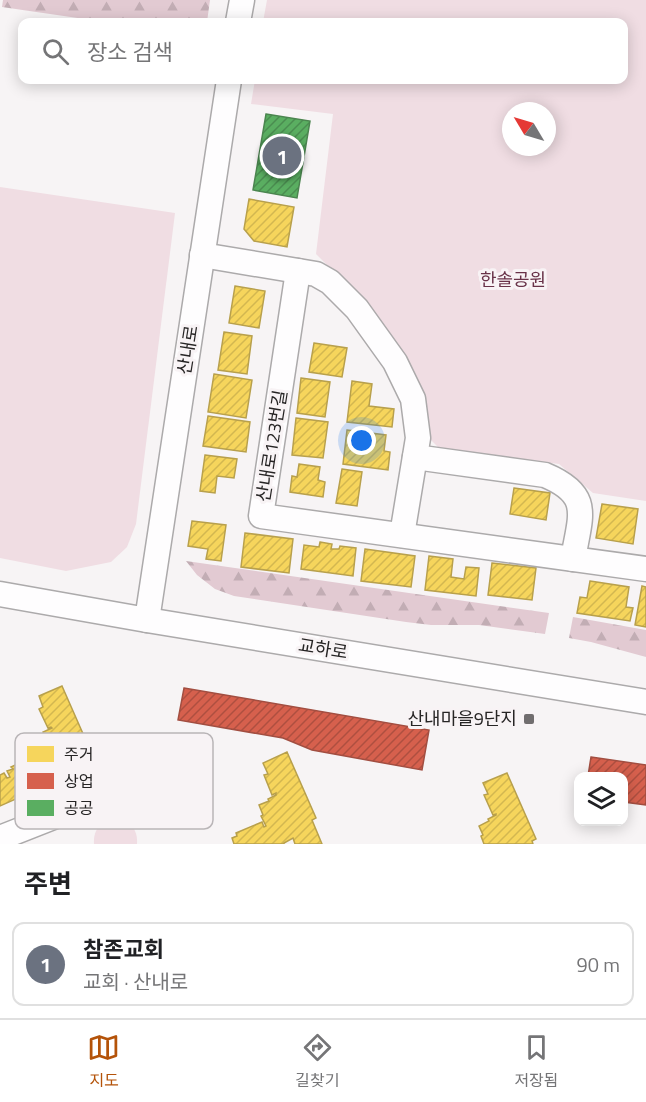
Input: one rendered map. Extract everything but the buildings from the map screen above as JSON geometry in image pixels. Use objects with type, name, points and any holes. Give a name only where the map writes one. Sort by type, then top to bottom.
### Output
[{"type":"street","points":[[239,18],[242,0]]},
{"type":"street","name":"산내로","points":[[147,620],[228,84]]},
{"type":"street","points":[[202,255],[316,274],[330,282],[357,309],[395,362],[413,399],[418,438],[402,535]]},
{"type":"street","name":"산내로123번길","points":[[298,271],[261,516],[646,569]]},
{"type":"street","points":[[415,457],[545,475],[561,482],[576,495],[581,511],[573,559]]},
{"type":"street","name":"교하로","points":[[0,594],[646,702]]},
{"type":"street","points":[[0,838],[23,829]]},
{"type":"green space","points":[[3,0],[210,0],[208,18],[78,18],[2,7]]},
{"type":"green space","name":"한솔공원","points":[[267,0],[646,0],[646,501],[593,493],[559,464],[440,449],[428,437],[366,304],[316,254],[333,114],[251,104],[254,84],[628,84],[628,18],[264,18]]},
{"type":"green space","points":[[0,187],[175,213],[136,524],[127,547],[111,562],[66,571],[0,558]]},
{"type":"green space","points":[[186,561],[549,613],[545,634],[479,625],[431,625],[406,622],[234,596],[215,589],[197,575]]},
{"type":"green space","points":[[573,617],[646,630],[646,657],[569,638]]},
{"type":"green space","points":[[134,829],[137,844],[94,844],[97,830]]},
{"type":"place","name":"참존교회","points":[[282,156]]},
{"type":"place","name":"산내마을9단지","points":[[529,719]]}]
